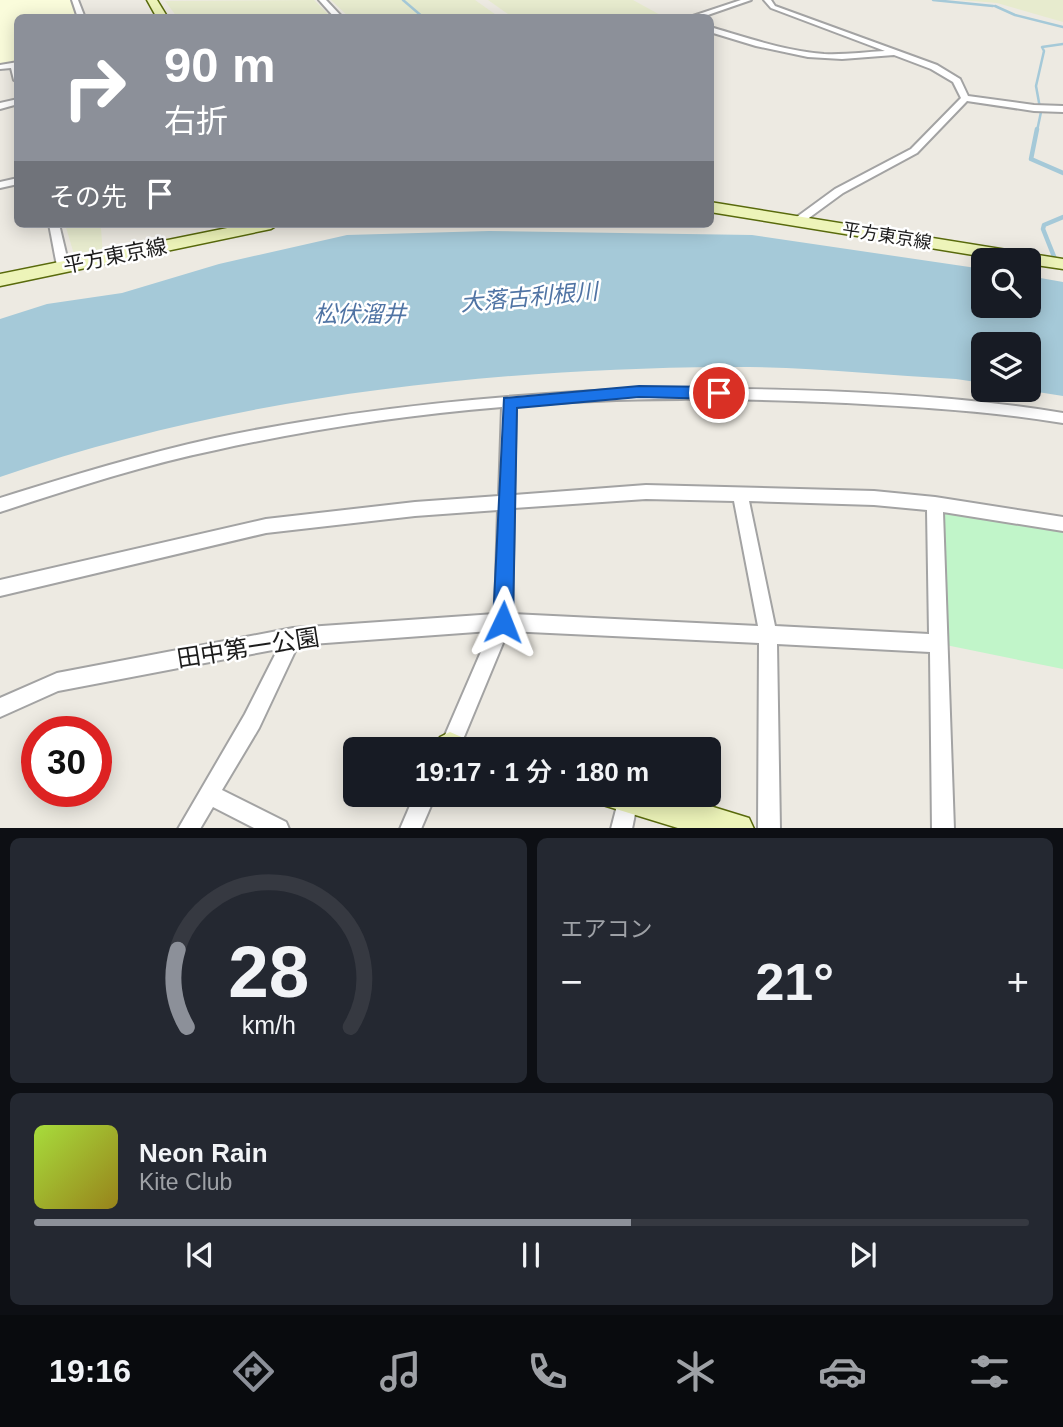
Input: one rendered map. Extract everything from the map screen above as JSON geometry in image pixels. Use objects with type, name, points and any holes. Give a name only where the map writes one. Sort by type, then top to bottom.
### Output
[{"type":"main road","name":"平方東京線","points":[[714,208],[1063,264]]},
{"type":"main road","name":"平方東京線","points":[[0,280],[252,228]]},
{"type":"main road","points":[[659,807],[738,828]]},
{"type":"street","points":[[322,0],[336,14]]},
{"type":"street","points":[[703,14],[748,0]]},
{"type":"street","points":[[767,0],[773,7],[901,54],[953,77],[962,87],[965,98]]},
{"type":"street","points":[[714,30],[769,47],[828,57],[901,54]]},
{"type":"street","points":[[965,98],[1021,107],[1063,109]]},
{"type":"street","points":[[799,220],[839,191],[914,151],[965,98]]},
{"type":"street","points":[[55,228],[63,267]]},
{"type":"street","points":[[0,505],[96,473],[201,445],[429,409],[639,391],[798,394],[980,407],[1063,418]]},
{"type":"street","points":[[456,737],[503,622],[509,402]]},
{"type":"street","points":[[0,588],[266,526],[415,509],[646,492],[874,498],[934,504],[1063,524]]},
{"type":"street","points":[[740,494],[768,633],[769,828]]},
{"type":"street","points":[[934,504],[943,828]]},
{"type":"street","name":"田中第一公園","points":[[0,708],[57,681],[293,637],[503,622],[936,643]]},
{"type":"street","points":[[188,828],[252,721],[293,637]]},
{"type":"street","points":[[208,794],[279,828]]},
{"type":"street","points":[[410,828],[420,807]]},
{"type":"street","points":[[621,807],[621,828]]},
{"type":"shaded area","points":[[0,0],[72,0],[78,14],[14,14],[14,64],[0,66]]},
{"type":"shaded area","points":[[314,0],[328,14],[175,14],[165,1]]},
{"type":"shaded area","points":[[331,0],[475,0],[495,14],[346,14]]},
{"type":"shaded area","points":[[488,0],[633,0],[659,14],[508,14]]},
{"type":"shaded area","points":[[960,0],[1063,0],[1063,22],[997,3]]},
{"type":"shaded area","points":[[66,228],[101,228],[103,256],[76,261]]},
{"type":"green space","points":[[935,504],[1063,524],[1063,669],[936,643]]},
{"type":"water","name":"松伏溜井","points":[[489,231],[752,235],[971,267],[971,318],[1041,318],[1041,278],[1063,282],[1063,396],[1041,393],[1041,332],[971,332],[971,381],[810,369],[723,367],[540,374],[448,382],[357,393],[176,426],[87,449],[0,477],[0,319],[47,304],[122,293],[219,264],[347,235]]},
{"type":"waterway","points":[[403,0],[419,14]]},
{"type":"waterway","points":[[933,0],[993,6]]},
{"type":"waterway","points":[[995,6],[1015,15],[1063,27]]},
{"type":"waterway","points":[[1040,108],[1036,86],[1044,51],[1042,47],[1063,44]]},
{"type":"waterway","points":[[1037,131],[1041,112]]},
{"type":"waterway","points":[[1037,129],[1031,159],[1063,173]]},
{"type":"waterway","points":[[1055,259],[1043,229],[1044,225],[1063,217]]},
{"type":"route","points":[[503,622],[509,402],[639,391],[719,393]]},
{"type":"water label","name":"大落古利根川","points":[[529,297]]}]
